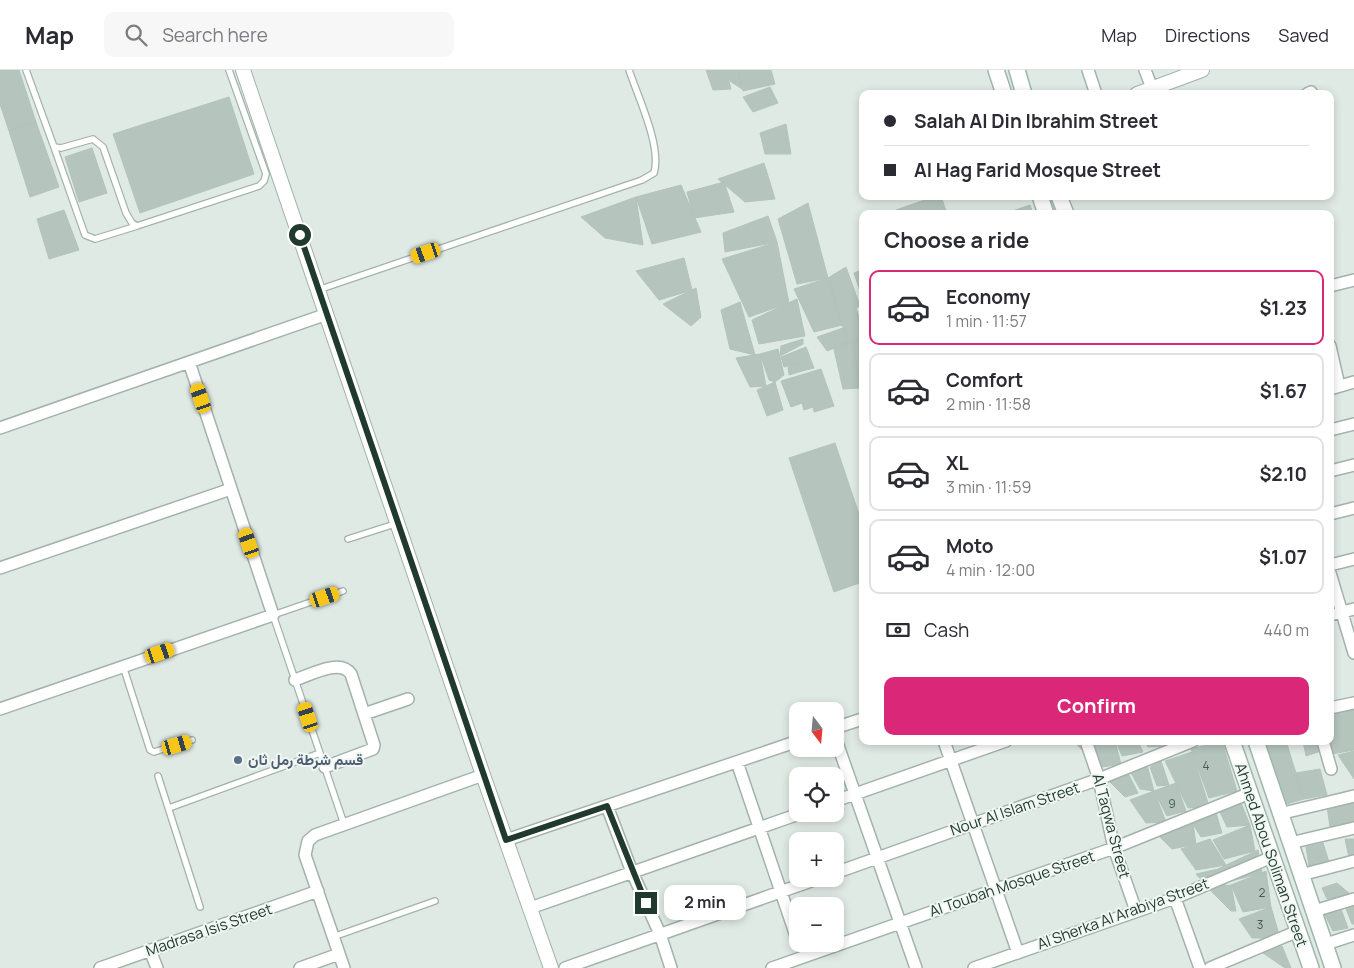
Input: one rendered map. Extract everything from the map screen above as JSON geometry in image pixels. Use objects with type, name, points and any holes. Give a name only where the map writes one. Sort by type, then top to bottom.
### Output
[{"type":"main road","points":[[996,70],[1003,90]]},
{"type":"main road","points":[[1017,70],[1023,90]]},
{"type":"main road","name":"Ahmed Abou Soliman Street","points":[[1233,745],[1310,968]]},
{"type":"main road","name":"Ahmed Abou Soliman Street","points":[[1257,745],[1279,814],[1334,968]]},
{"type":"main road","points":[[1248,787],[1268,779]]},
{"type":"street","points":[[243,70],[483,775],[551,968]]},
{"type":"street","points":[[1088,70],[1095,90]]},
{"type":"street","points":[[1145,70],[1152,88]]},
{"type":"street","points":[[1147,90],[1197,71]]},
{"type":"street","points":[[1334,285],[1354,280]]},
{"type":"street","points":[[0,428],[327,314]]},
{"type":"street","points":[[0,709],[273,615],[189,362]]},
{"type":"street","points":[[1334,387],[1354,382]]},
{"type":"street","points":[[1334,429],[1354,424]]},
{"type":"street","points":[[1334,470],[1354,465]]},
{"type":"street","points":[[0,568],[231,489]]},
{"type":"street","points":[[1334,513],[1354,508]]},
{"type":"street","points":[[1334,564],[1354,559]]},
{"type":"street","points":[[1334,585],[1354,653]]},
{"type":"street","points":[[1334,614],[1354,609]]},
{"type":"street","points":[[296,680],[338,666],[346,668],[351,674],[364,714],[373,749],[324,767]]},
{"type":"street","points":[[364,714],[408,699]]},
{"type":"street","points":[[1334,707],[1354,703]]},
{"type":"street","points":[[844,725],[859,720]]},
{"type":"street","points":[[506,840],[789,744]]},
{"type":"street","points":[[945,745],[1018,952]]},
{"type":"street","points":[[844,798],[995,745]]},
{"type":"street","name":"Al Taqwa Street","points":[[1087,745],[1099,780],[1114,848],[1136,912]]},
{"type":"street","name":"Nour Al Islam Street","points":[[844,869],[1099,780],[1183,745]]},
{"type":"street","points":[[1324,745],[1331,769]]},
{"type":"street","points":[[842,758],[916,968]]},
{"type":"street","points":[[737,762],[789,918]]},
{"type":"street","points":[[344,968],[305,855],[305,845],[315,835],[483,775]]},
{"type":"street","name":"Al Toubah Mosque Street","points":[[772,968],[804,963],[900,923],[1114,848],[1248,787]]},
{"type":"street","points":[[1279,814],[1354,796]]},
{"type":"street","points":[[607,806],[632,872],[660,934],[672,968]]},
{"type":"street","points":[[530,908],[789,818]]},
{"type":"street","points":[[1290,843],[1354,828]]},
{"type":"street","name":"Al Sherka Al Arabiya Street","points":[[974,968],[1175,898],[1272,857]]},
{"type":"street","points":[[1301,875],[1354,861]]},
{"type":"street","points":[[565,968],[794,887]]},
{"type":"street","name":"Madrasa Isis Street","points":[[100,968],[318,892]]},
{"type":"street","points":[[1175,898],[1200,968]]},
{"type":"street","points":[[1314,911],[1354,899]]},
{"type":"street","points":[[1210,968],[1298,931]]},
{"type":"street","points":[[1326,944],[1354,934]]},
{"type":"street","points":[[150,950],[156,968]]},
{"type":"street","points":[[300,968],[339,954]]},
{"type":"lane","points":[[26,70],[85,235],[95,239],[259,186],[264,181],[266,174],[229,70]]},
{"type":"lane","points":[[318,290],[642,180],[654,173],[657,163],[654,145],[629,70]]},
{"type":"lane","points":[[54,147],[61,148],[94,139],[99,142],[103,147],[126,213],[137,226]]},
{"type":"lane","points":[[348,539],[398,523]]},
{"type":"lane","points":[[344,591],[273,615],[344,824]]},
{"type":"lane","points":[[123,666],[150,750],[154,752],[192,740]]},
{"type":"lane","points":[[168,808],[320,753]]},
{"type":"lane","points":[[158,776],[200,906]]},
{"type":"lane","points":[[333,938],[436,901]]},
{"type":"building","points":[[0,70],[19,70],[36,122],[9,131],[0,104]]},
{"type":"building","points":[[706,70],[726,70],[731,89],[713,90]]},
{"type":"building","points":[[726,70],[738,70],[742,89],[730,81]]},
{"type":"building","points":[[737,70],[771,70],[775,84],[743,91]]},
{"type":"building","points":[[770,87],[778,103],[753,112],[743,97]]},
{"type":"building","points":[[229,97],[254,174],[140,213],[113,134]]},
{"type":"building","points":[[36,122],[59,187],[30,197],[9,131]]},
{"type":"building","points":[[786,124],[791,154],[765,154],[760,133]]},
{"type":"building","points":[[92,148],[107,193],[79,202],[65,157]]},
{"type":"building","points":[[764,163],[775,199],[745,202],[718,179]]},
{"type":"building","points":[[724,182],[734,212],[694,218],[687,192]]},
{"type":"building","points":[[681,185],[701,232],[652,244],[636,197]]},
{"type":"building","points":[[636,197],[643,245],[605,238],[581,217]]},
{"type":"building","points":[[925,200],[942,200],[946,210],[896,210]]},
{"type":"building","points":[[808,203],[828,278],[797,284],[778,219]]},
{"type":"building","points":[[1030,205],[1032,210],[1016,210]]},
{"type":"building","points":[[64,210],[79,250],[49,259],[37,219]]},
{"type":"building","points":[[768,216],[777,242],[725,252],[723,233]]},
{"type":"building","points":[[777,242],[789,303],[749,317],[722,259]]},
{"type":"building","points":[[684,258],[692,290],[659,300],[636,271]]},
{"type":"building","points":[[846,267],[859,303],[859,306],[856,308],[859,317],[859,340],[850,342],[842,325],[828,278]]},
{"type":"building","points":[[859,271],[859,288],[854,273]]},
{"type":"building","points":[[828,278],[842,325],[814,332],[794,289]]},
{"type":"building","points":[[696,288],[701,317],[691,326],[663,304]]},
{"type":"building","points":[[797,299],[805,336],[759,344],[752,320]]},
{"type":"building","points":[[740,302],[755,355],[730,349],[721,310]]},
{"type":"building","points":[[843,328],[850,342],[827,351],[817,337]]},
{"type":"building","points":[[803,339],[803,344],[780,356],[781,346]]},
{"type":"building","points":[[859,340],[859,388],[853,341]]},
{"type":"building","points":[[853,341],[859,388],[843,389],[833,345]]},
{"type":"building","points":[[806,347],[814,368],[802,371],[799,362],[784,367],[781,357]]},
{"type":"building","points":[[778,349],[784,375],[775,382],[769,380],[760,354]]},
{"type":"building","points":[[760,354],[766,386],[750,387],[736,358]]},
{"type":"building","points":[[799,362],[802,371],[789,375],[788,366]]},
{"type":"building","points":[[821,369],[834,406],[814,412],[813,407],[804,410],[802,403],[791,407],[781,381]]},
{"type":"building","points":[[775,382],[783,410],[767,416],[757,390]]},
{"type":"building","points":[[835,443],[859,514],[859,583],[834,592],[789,458]]},
{"type":"building","points":[[1354,708],[1354,750],[1332,754],[1329,745],[1334,745],[1334,712]]},
{"type":"building","points":[[1091,745],[1116,745],[1121,764],[1102,767]]},
{"type":"building","points":[[1118,745],[1140,745],[1143,752],[1122,756]]},
{"type":"building","points":[[1147,745],[1172,746],[1148,747]]},
{"type":"building","points":[[1206,745],[1223,745],[1237,791],[1209,798],[1191,749]]},
{"type":"building","points":[[1261,745],[1287,745],[1304,799],[1283,805]]},
{"type":"building","points":[[1304,745],[1322,745],[1321,751],[1306,756]]},
{"type":"building","points":[[1354,751],[1354,779],[1338,755]]},
{"type":"building","points":[[1192,752],[1209,806],[1188,808],[1165,761]]},
{"type":"building","points":[[1146,761],[1154,791],[1140,789],[1130,771]]},
{"type":"building","points":[[1161,761],[1169,785],[1157,786],[1150,767]]},
{"type":"building","points":[[1126,769],[1138,793],[1125,797],[1105,777]]},
{"type":"building","points":[[1320,769],[1327,795],[1304,799],[1296,773]]},
{"type":"building","points":[[1176,783],[1186,811],[1167,816],[1154,791]]},
{"type":"building","points":[[1154,791],[1166,822],[1146,823],[1130,800]]},
{"type":"building","points":[[1239,798],[1250,825],[1227,827],[1219,810]]},
{"type":"building","points":[[1354,802],[1354,822],[1330,827],[1327,806]]},
{"type":"building","points":[[1216,813],[1222,833],[1201,837],[1189,818]]},
{"type":"building","points":[[1193,824],[1196,844],[1172,849],[1159,836]]},
{"type":"building","points":[[1250,825],[1255,851],[1224,859],[1213,840]]},
{"type":"building","points":[[1210,839],[1226,865],[1196,870],[1181,849]]},
{"type":"building","points":[[1345,839],[1354,839],[1354,856],[1349,858]]},
{"type":"building","points":[[1323,843],[1329,862],[1309,866],[1306,847]]},
{"type":"building","points":[[1258,850],[1262,873],[1231,881],[1218,869]]},
{"type":"building","points":[[1218,869],[1226,886],[1206,885],[1196,874]]},
{"type":"building","points":[[1266,871],[1271,907],[1243,912],[1231,885]]},
{"type":"building","points":[[1337,883],[1350,894],[1327,899],[1322,888]]},
{"type":"building","points":[[1231,885],[1236,911],[1231,911],[1208,888]]},
{"type":"building","points":[[1354,904],[1354,924],[1352,924],[1345,906]]},
{"type":"building","points":[[1271,907],[1280,938],[1252,938],[1239,919]]},
{"type":"building","points":[[1341,909],[1348,928],[1333,931],[1324,913]]},
{"type":"building","points":[[1282,946],[1291,968],[1285,968],[1263,953]]},
{"type":"place","name":"قسم شرطة رمل ثان","points":[[238,760]]},
{"type":"route","points":[[300,235],[506,840],[607,806],[646,903]]}]
